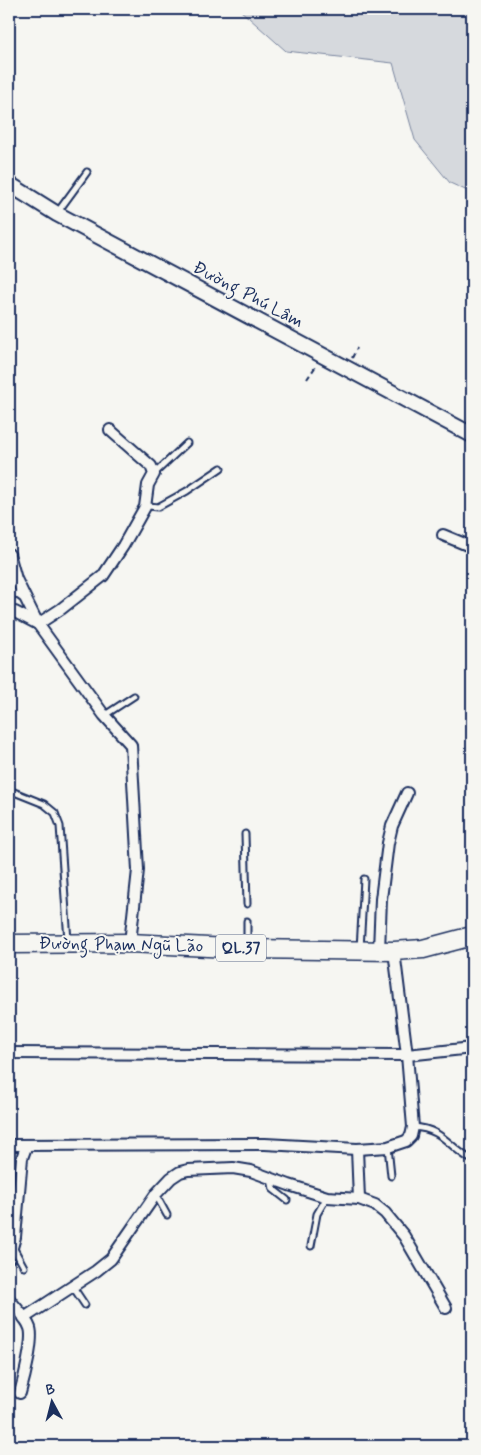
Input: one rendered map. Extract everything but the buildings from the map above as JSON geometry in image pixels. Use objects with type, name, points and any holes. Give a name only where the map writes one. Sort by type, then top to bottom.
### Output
[{"type":"highway","name":"Đường Phạm Ngũ Lão","points":[[9,944],[130,943],[247,949],[386,950],[423,949],[472,936]]},
{"type":"main road","name":"Đường Phú Lâm","points":[[9,184],[57,214],[472,435]]},
{"type":"street","points":[[38,624],[61,609],[102,576],[123,546],[146,503],[148,485],[154,474],[151,466],[110,430]]},
{"type":"street","points":[[443,536],[472,547]]},
{"type":"street","points":[[9,554],[16,579],[38,624],[104,715],[131,746],[138,870],[130,943]]},
{"type":"street","points":[[9,612],[15,612],[38,624]]},
{"type":"street","points":[[9,1146],[265,1144],[358,1149],[388,1147],[406,1142],[411,1136],[413,1127],[407,1055],[386,950],[381,899],[392,826],[407,794]]},
{"type":"street","points":[[9,1053],[407,1055],[472,1048]]},
{"type":"street","points":[[9,1258],[13,1247],[13,1205],[26,1147]]},
{"type":"street","points":[[358,1149],[359,1199]]},
{"type":"street","points":[[24,1318],[112,1259],[156,1194],[171,1178],[180,1172],[188,1170],[242,1168],[327,1197],[359,1199],[375,1206],[385,1213],[404,1236],[446,1308]]},
{"type":"street","points":[[9,1299],[24,1318],[31,1334],[26,1370],[20,1393]]},
{"type":"lane","points":[[57,214],[87,172]]},
{"type":"lane","points":[[154,474],[187,443]]},
{"type":"lane","points":[[146,503],[149,506],[158,507],[221,468]]},
{"type":"lane","points":[[9,589],[28,602]]},
{"type":"lane","points":[[104,715],[134,696]]},
{"type":"lane","points":[[9,790],[44,804],[55,813],[60,826],[68,944]]},
{"type":"lane","points":[[245,834],[247,904]]},
{"type":"lane","points":[[360,949],[364,879]]},
{"type":"lane","points":[[247,921],[247,949]]},
{"type":"lane","points":[[413,1127],[426,1128],[438,1133],[472,1160]]},
{"type":"lane","points":[[388,1147],[391,1176]]},
{"type":"lane","points":[[271,1179],[273,1189],[286,1200]]},
{"type":"lane","points":[[156,1194],[166,1215]]},
{"type":"lane","points":[[311,1246],[317,1214],[327,1197]]},
{"type":"lane","points":[[13,1247],[24,1267]]},
{"type":"lane","points":[[73,1286],[85,1305]]},
{"type":"path","points":[[307,379],[323,356]]},
{"type":"shaded area","points":[[239,9],[472,9],[472,193],[450,183],[415,140],[393,63],[286,51]]}]
